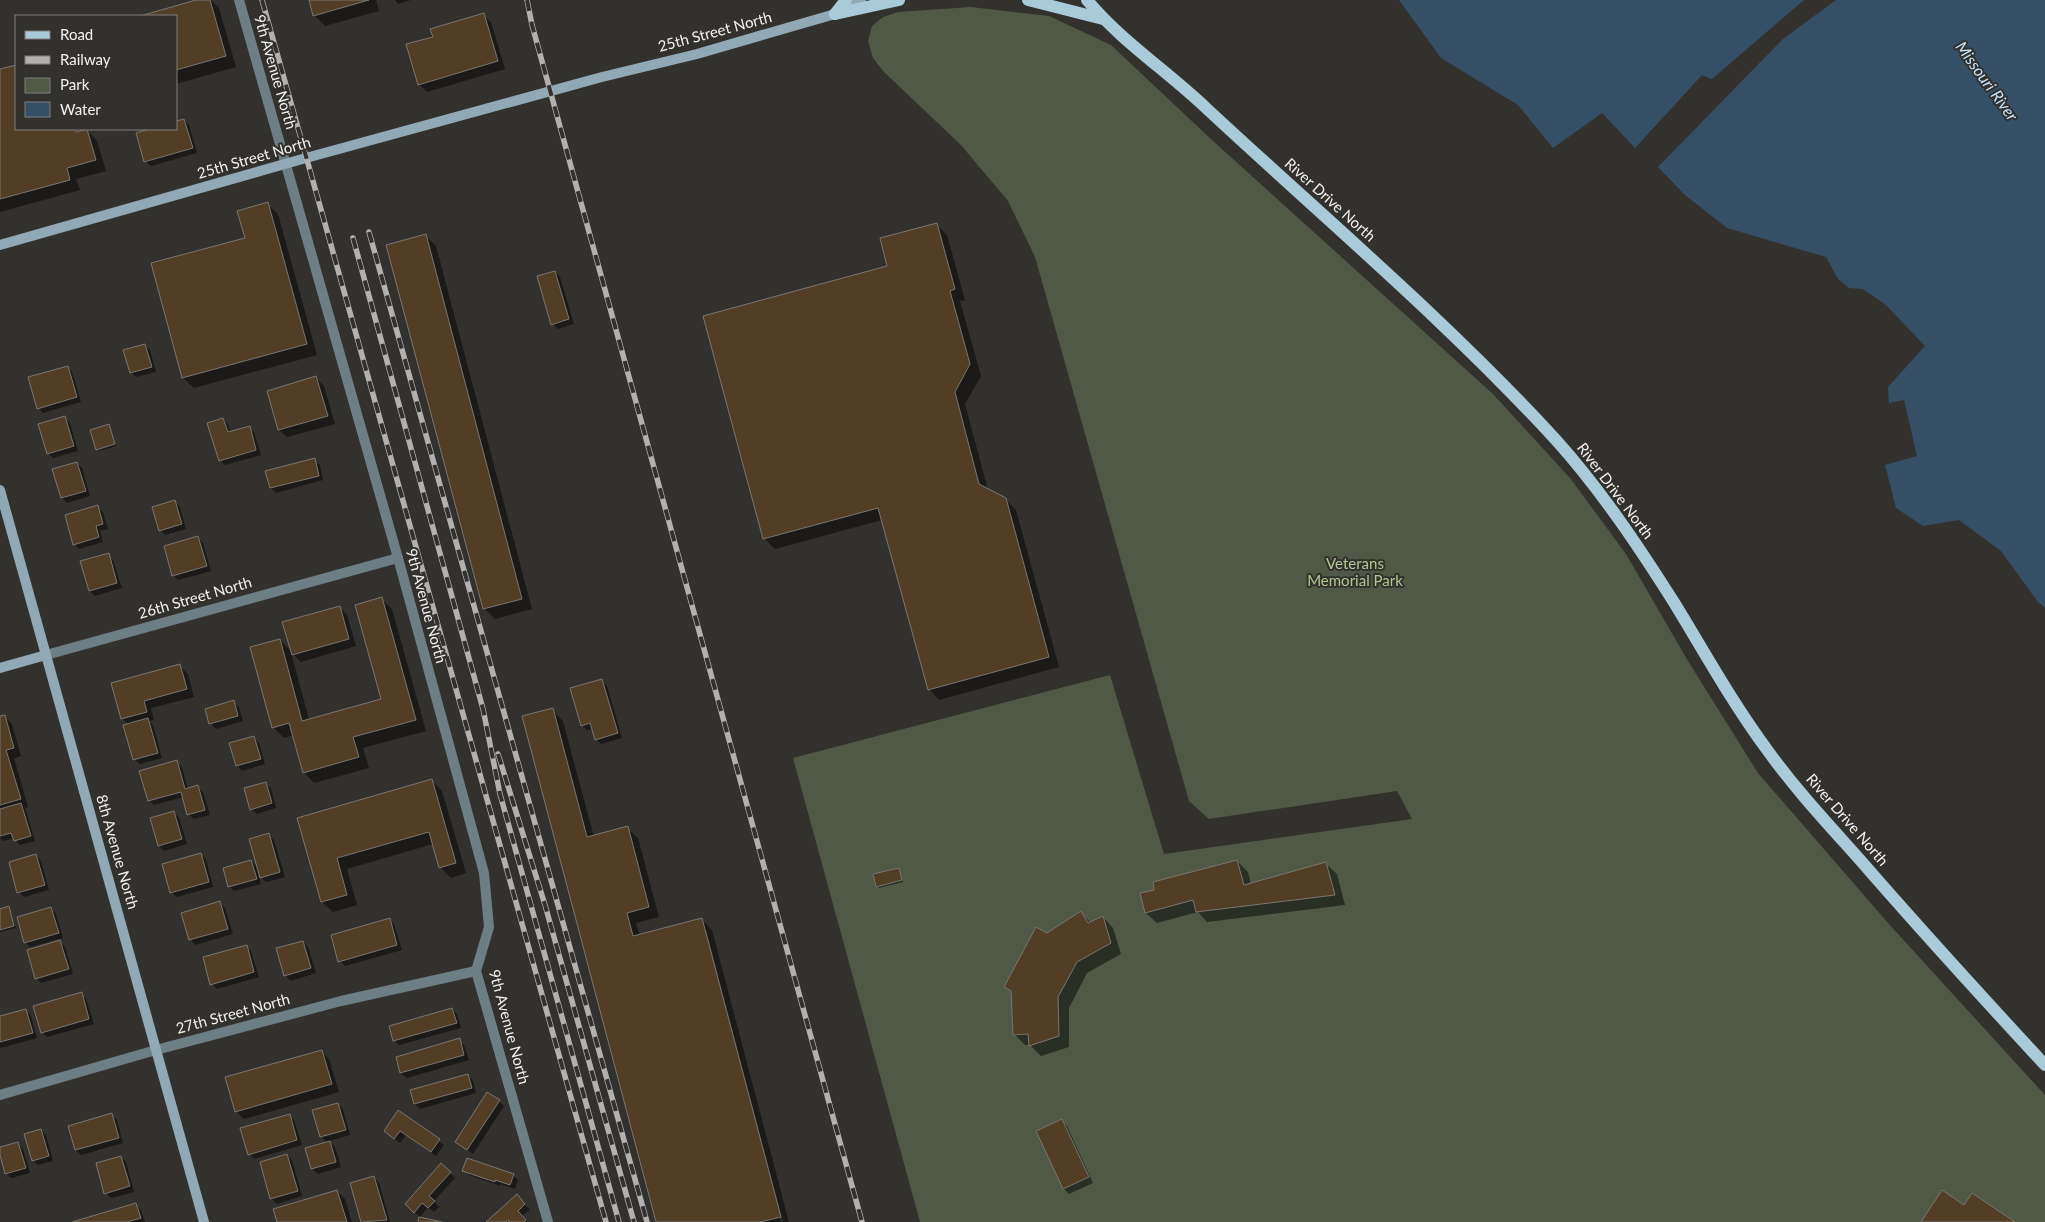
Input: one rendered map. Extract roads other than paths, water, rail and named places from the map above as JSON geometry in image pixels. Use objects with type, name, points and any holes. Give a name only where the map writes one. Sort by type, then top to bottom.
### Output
[{"type":"main road","points":[[835,14],[846,0]]},
{"type":"main road","points":[[835,14],[899,0]]},
{"type":"main road","points":[[1028,0],[1103,19]]},
{"type":"main road","name":"River Drive North","points":[[1087,0],[1103,19],[1175,79],[1442,323],[1506,385],[1568,454],[1620,520],[1674,603],[1731,698],[1768,752],[1881,885],[2045,1065]]},
{"type":"street","name":"9th Avenue North","points":[[239,0],[398,558],[484,873],[489,926],[476,971],[548,1222]]},
{"type":"street","name":"25th Street North","points":[[0,245],[602,77],[697,54],[835,14],[862,0]]},
{"type":"street","name":"8th Avenue North","points":[[0,490],[204,1222]]},
{"type":"street","name":"26th Street North","points":[[0,668],[398,558]]},
{"type":"street","name":"27th Street North","points":[[0,1095],[156,1050],[341,1001],[476,971]]},
{"type":"water","points":[[1399,0],[1804,0],[1712,79],[1702,75],[1635,148],[1602,113],[1553,148],[1518,105],[1441,58]]},
{"type":"water","name":"Missouri River","points":[[1836,0],[2045,0],[2045,608],[2038,602],[2001,551],[1959,520],[1923,526],[1896,508],[1885,465],[1917,456],[1904,400],[1889,403],[1888,387],[1925,346],[1886,305],[1863,289],[1849,288],[1838,279],[1826,257],[1727,228],[1685,195],[1658,167],[1783,39]]},
{"type":"railway","points":[[262,0],[606,1222]]},
{"type":"railway","points":[[527,0],[532,25],[862,1222]]},
{"type":"railway","points":[[369,232],[647,1222]]},
{"type":"railway","points":[[353,238],[483,709],[500,794],[619,1222]]},
{"type":"railway","points":[[498,754],[545,905],[634,1222]]},
{"type":"park label","name":"Veterans Memorial Park","points":[[1355,572]]}]
